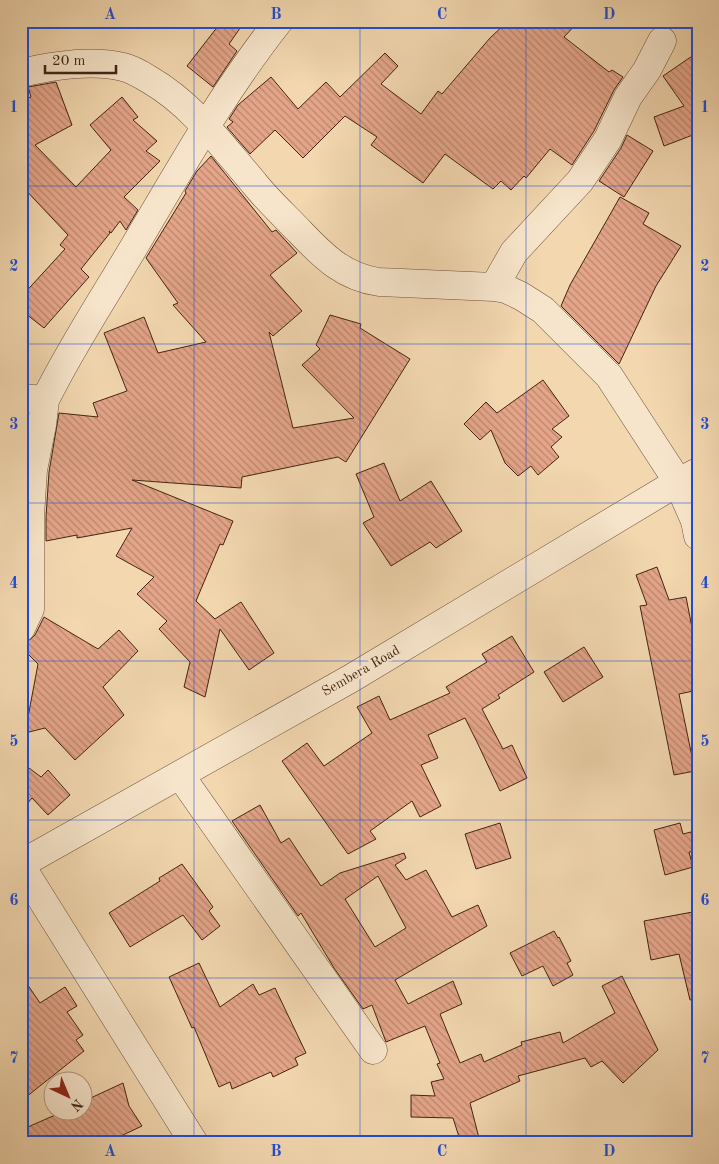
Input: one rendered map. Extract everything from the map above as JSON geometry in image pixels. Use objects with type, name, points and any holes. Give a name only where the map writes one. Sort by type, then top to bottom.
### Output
[{"type":"street","points":[[21,628],[30,609],[33,399],[76,344],[206,126],[254,53],[279,21]]},
{"type":"street","points":[[494,286],[514,252],[580,181],[608,140],[628,97],[647,70],[662,41]]},
{"type":"street","points":[[21,73],[56,65],[102,64],[123,67],[161,86],[184,104],[206,126],[255,185],[318,251],[345,272],[363,280],[379,282],[494,286],[521,296],[543,310],[609,376],[688,477],[698,536]]},
{"type":"street","name":"Sembera Road","points":[[21,865],[350,679],[688,477]]},
{"type":"street","points":[[180,775],[373,1050]]},
{"type":"street","points":[[21,865],[194,1143]]},
{"type":"building","points":[[222,21],[245,21],[229,44],[237,51],[213,87],[187,66]]},
{"type":"building","points":[[508,21],[579,21],[564,37],[609,72],[612,70],[623,77],[614,90],[594,131],[572,165],[550,149],[526,178],[524,176],[511,190],[501,181],[493,189],[445,154],[423,183],[371,145],[377,137],[345,116],[303,158],[275,130],[250,154],[227,127],[233,122],[229,119],[238,105],[271,77],[298,109],[326,82],[340,97],[385,53],[398,66],[381,84],[421,114],[438,91],[442,94],[490,38]]},
{"type":"building","points":[[698,52],[698,133],[664,146],[654,117],[684,106],[663,76]]},
{"type":"building","points":[[56,82],[72,125],[35,145],[76,187],[111,150],[90,125],[122,97],[138,117],[133,120],[157,141],[146,151],[160,161],[124,197],[138,210],[126,230],[120,221],[111,233],[109,231],[110,233],[81,269],[89,277],[44,328],[21,310],[21,297],[65,249],[60,245],[68,235],[21,185],[21,182],[28,176],[21,152],[21,100],[31,97],[28,87]]},
{"type":"building","points":[[627,135],[653,151],[624,197],[599,181],[621,148]]},
{"type":"building","points":[[211,156],[272,232],[276,230],[297,253],[270,275],[302,311],[273,336],[269,332],[293,428],[354,418],[302,365],[320,349],[316,345],[330,315],[361,324],[360,328],[410,359],[346,462],[338,457],[242,477],[241,488],[132,480],[233,521],[223,545],[220,544],[196,601],[215,619],[241,602],[274,653],[249,670],[220,629],[205,697],[184,687],[190,662],[159,629],[167,621],[137,594],[154,577],[116,556],[132,528],[77,538],[77,535],[46,541],[46,517],[49,472],[59,413],[98,417],[93,403],[127,391],[104,333],[144,317],[158,353],[206,342],[173,305],[178,303],[146,258],[186,193],[185,191],[197,171]]},
{"type":"building","points":[[620,197],[649,213],[643,224],[681,246],[656,286],[619,364],[561,306],[570,285]]},
{"type":"building","points":[[543,380],[569,416],[552,429],[562,437],[551,447],[559,457],[538,475],[531,466],[518,476],[505,463],[491,430],[480,440],[464,424],[486,402],[497,413]]},
{"type":"building","points":[[384,463],[400,501],[431,481],[462,531],[436,548],[430,542],[391,566],[363,523],[374,517],[356,474]]},
{"type":"building","points":[[657,567],[669,600],[686,597],[698,658],[698,690],[679,694],[695,771],[674,775],[640,606],[647,605],[636,575]]},
{"type":"building","points":[[44,617],[98,649],[119,630],[138,651],[103,687],[124,715],[75,760],[45,728],[25,733],[38,664],[24,650],[27,642],[35,635]]},
{"type":"building","points":[[512,636],[534,672],[498,695],[500,698],[482,709],[503,749],[512,745],[527,778],[500,791],[465,718],[428,735],[438,758],[421,765],[441,806],[420,817],[412,801],[370,831],[376,839],[348,854],[282,761],[307,743],[324,766],[372,733],[357,707],[379,696],[390,720],[450,693],[446,687],[487,662],[482,654]]},
{"type":"building","points":[[584,647],[603,677],[563,702],[544,672]]},
{"type":"building","points":[[21,762],[41,777],[48,770],[70,795],[48,815],[32,798],[21,811]]},
{"type":"building","points":[[260,805],[281,843],[289,838],[321,886],[340,873],[404,853],[406,858],[395,865],[406,880],[426,870],[452,917],[478,905],[487,926],[395,980],[408,1004],[453,981],[462,1004],[440,1014],[460,1063],[481,1054],[484,1062],[522,1045],[521,1042],[560,1032],[563,1043],[615,1013],[602,986],[622,976],[658,1050],[623,1083],[602,1061],[591,1067],[585,1058],[518,1076],[520,1081],[470,1103],[479,1138],[470,1143],[461,1143],[453,1118],[411,1117],[411,1095],[435,1096],[431,1082],[444,1079],[437,1064],[440,1063],[425,1026],[386,1042],[372,1005],[363,1009],[334,968],[301,913],[298,916],[232,821]],"holes":[[[378,876],[406,928],[375,947],[345,899]]]},
{"type":"building","points":[[500,823],[511,858],[476,869],[465,834]]},
{"type":"building","points":[[680,823],[683,834],[691,832],[696,851],[689,852],[693,867],[665,875],[654,830]]},
{"type":"building","points":[[182,864],[213,907],[209,911],[220,926],[202,940],[183,915],[130,947],[109,913],[160,881],[159,878]]},
{"type":"building","points":[[698,911],[698,999],[690,1000],[679,954],[651,960],[644,921]]},
{"type":"building","points":[[554,931],[571,961],[567,963],[573,975],[553,986],[543,966],[522,976],[510,953]]},
{"type":"building","points":[[199,963],[220,1007],[253,984],[259,995],[275,988],[306,1053],[295,1058],[298,1065],[273,1077],[271,1072],[232,1089],[230,1082],[219,1087],[194,1027],[192,1028],[169,977]]},
{"type":"building","points":[[21,975],[40,1003],[65,987],[77,1006],[67,1012],[83,1035],[76,1040],[84,1051],[58,1072],[42,1072],[42,1084],[21,1101]]},
{"type":"building","points":[[123,1083],[129,1106],[142,1126],[106,1143],[21,1143],[21,1130],[42,1121],[92,1122],[92,1097]]}]
